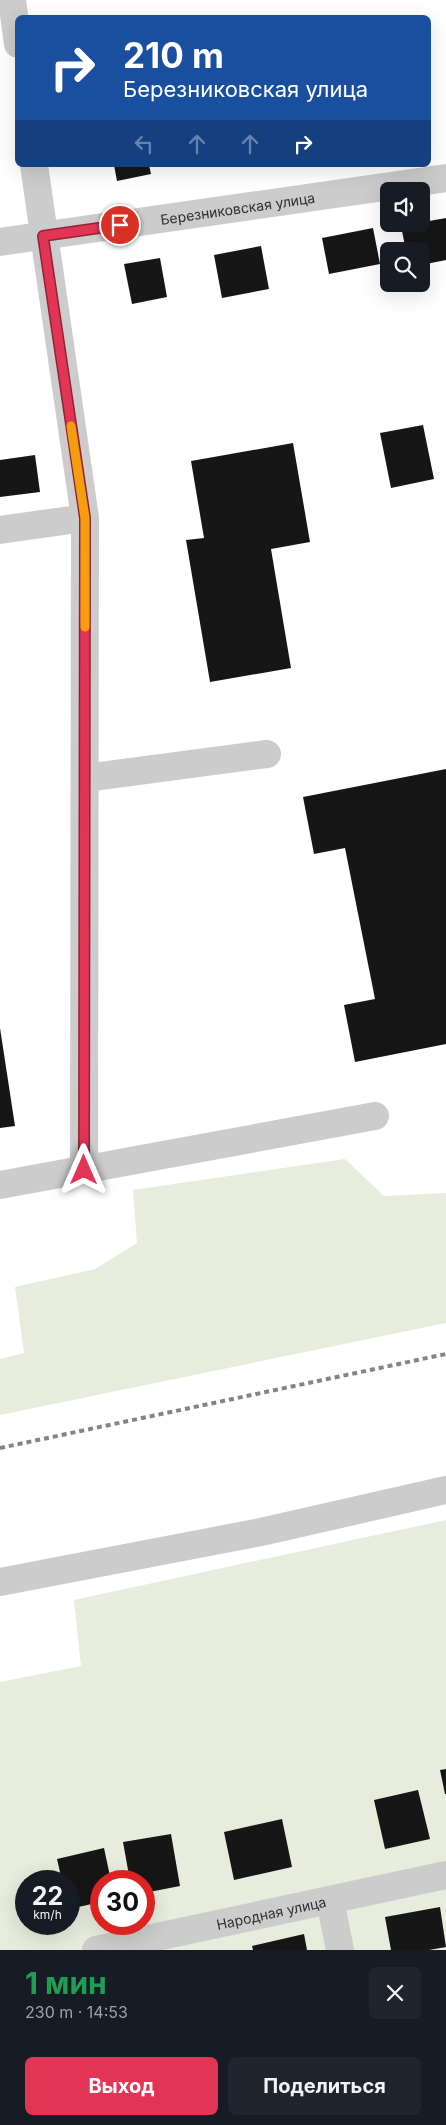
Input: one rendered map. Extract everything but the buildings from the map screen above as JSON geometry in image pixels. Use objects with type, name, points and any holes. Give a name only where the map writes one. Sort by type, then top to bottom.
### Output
[{"type":"street","points":[[12,0],[15,22]]},
{"type":"street","points":[[34,167],[85,518],[84,1170]]},
{"type":"street","name":"Березниковская улица","points":[[0,242],[446,178]]},
{"type":"street","points":[[0,530],[85,518]]},
{"type":"street","points":[[85,778],[267,754]]},
{"type":"street","points":[[0,1185],[375,1116]]},
{"type":"street","points":[[0,1582],[261,1532],[446,1490]]},
{"type":"street","name":"Народная улица","points":[[96,1950],[446,1875]]},
{"type":"street","points":[[330,1900],[340,1950]]},
{"type":"shaded area","points":[[345,1159],[384,1196],[446,1193],[446,1323],[0,1415],[0,1359],[24,1353],[15,1287],[95,1269],[137,1243],[133,1190]]},
{"type":"shaded area","points":[[446,1520],[446,1950],[0,1950],[0,1682],[81,1666],[74,1600]]},
{"type":"railway","points":[[0,1448],[446,1354]]},
{"type":"slow traffic","points":[[71,426],[85,518],[85,627]]},
{"type":"route","points":[[84,1170],[85,518],[43,236],[120,225]]}]
